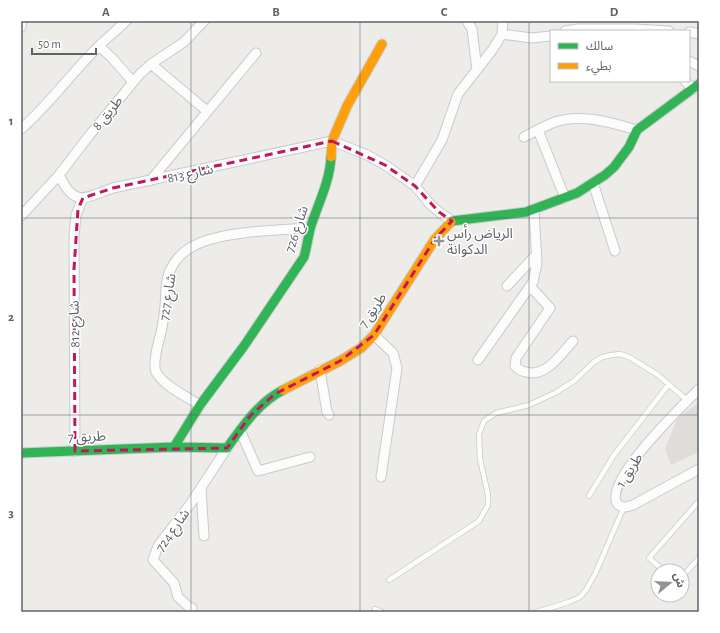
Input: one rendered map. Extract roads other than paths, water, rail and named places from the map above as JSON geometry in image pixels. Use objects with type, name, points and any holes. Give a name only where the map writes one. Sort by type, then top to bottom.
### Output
[{"type":"street","points":[[21,27],[22,21]]},
{"type":"street","points":[[21,129],[37,115],[99,46],[114,34],[126,21]]},
{"type":"street","name":"طريق 8","points":[[21,216],[59,175],[133,82],[151,64],[184,42],[204,21]]},
{"type":"street","points":[[467,21],[472,29],[477,70]]},
{"type":"street","points":[[415,186],[442,140],[458,94],[493,49],[502,34],[503,21]]},
{"type":"street","points":[[576,30],[652,30]]},
{"type":"street","points":[[502,34],[531,38],[550,36]]},
{"type":"street","name":"شارع 726","points":[[174,447],[200,405],[244,346],[304,257],[310,228],[324,192],[331,162],[332,141],[347,106],[382,44]]},
{"type":"street","points":[[99,46],[112,58],[133,82]]},
{"type":"street","points":[[150,181],[256,52]]},
{"type":"street","points":[[690,62],[699,66]]},
{"type":"street","points":[[151,64],[207,111]]},
{"type":"street","points":[[332,141],[367,155],[385,165],[415,186],[434,208],[452,221],[526,212],[565,198],[593,183],[614,167],[629,147],[637,130],[696,86]]},
{"type":"street","points":[[524,137],[553,122],[572,119],[595,120],[637,130]]},
{"type":"street","points":[[538,130],[565,198]]},
{"type":"street","name":"شارع 813","points":[[84,198],[113,188],[332,141]]},
{"type":"street","points":[[59,175],[70,193],[75,197],[84,198]]},
{"type":"street","points":[[593,183],[615,251]]},
{"type":"street","name":"شارع 812","points":[[75,451],[74,237],[76,215],[84,198]]},
{"type":"street","points":[[478,360],[530,287],[536,275],[534,210]]},
{"type":"street","name":"7 طريق","points":[[21,453],[174,447],[227,448],[250,416],[275,394],[361,348],[374,335],[435,239],[452,221]]},
{"type":"street","name":"شارع 727","points":[[200,405],[179,393],[157,373],[155,368],[165,306],[168,274],[173,264],[190,248],[207,240],[236,234],[310,228]]},
{"type":"street","points":[[507,286],[536,255]]},
{"type":"street","points":[[530,287],[550,308],[516,358],[515,366],[518,370],[532,374],[539,372],[553,364],[573,341]]},
{"type":"street","points":[[374,335],[393,353],[398,368],[381,478]]},
{"type":"street","points":[[320,370],[327,412],[329,415]]},
{"type":"street","name":"طريق 1","points":[[699,389],[643,448],[631,464],[620,482],[615,494],[617,502],[620,506],[624,507],[633,505],[699,469]]},
{"type":"street","points":[[240,430],[258,471],[310,457]]},
{"type":"street","name":"شارع 724","points":[[192,608],[188,607],[178,597],[174,583],[153,560],[158,546],[201,488],[227,448]]},
{"type":"street","points":[[201,488],[204,536]]},
{"type":"lane","points":[[389,580],[479,521],[488,506],[488,495],[480,459],[479,434],[484,422],[496,413],[529,405],[555,393],[574,381],[594,362],[602,357],[620,354],[629,357],[658,375],[688,401]]},
{"type":"lane","points":[[589,496],[614,455],[669,384]]},
{"type":"lane","points":[[655,563],[649,558],[699,501]]},
{"type":"lane","points":[[537,612],[569,602],[580,597],[586,590],[595,574],[624,507]]},
{"type":"lane","points":[[690,568],[699,558]]},
{"type":"lane","points":[[375,609],[382,612]]},
{"type":"place","name":"الرياض رأس الدكوانة","points":[[439,241]]}]
